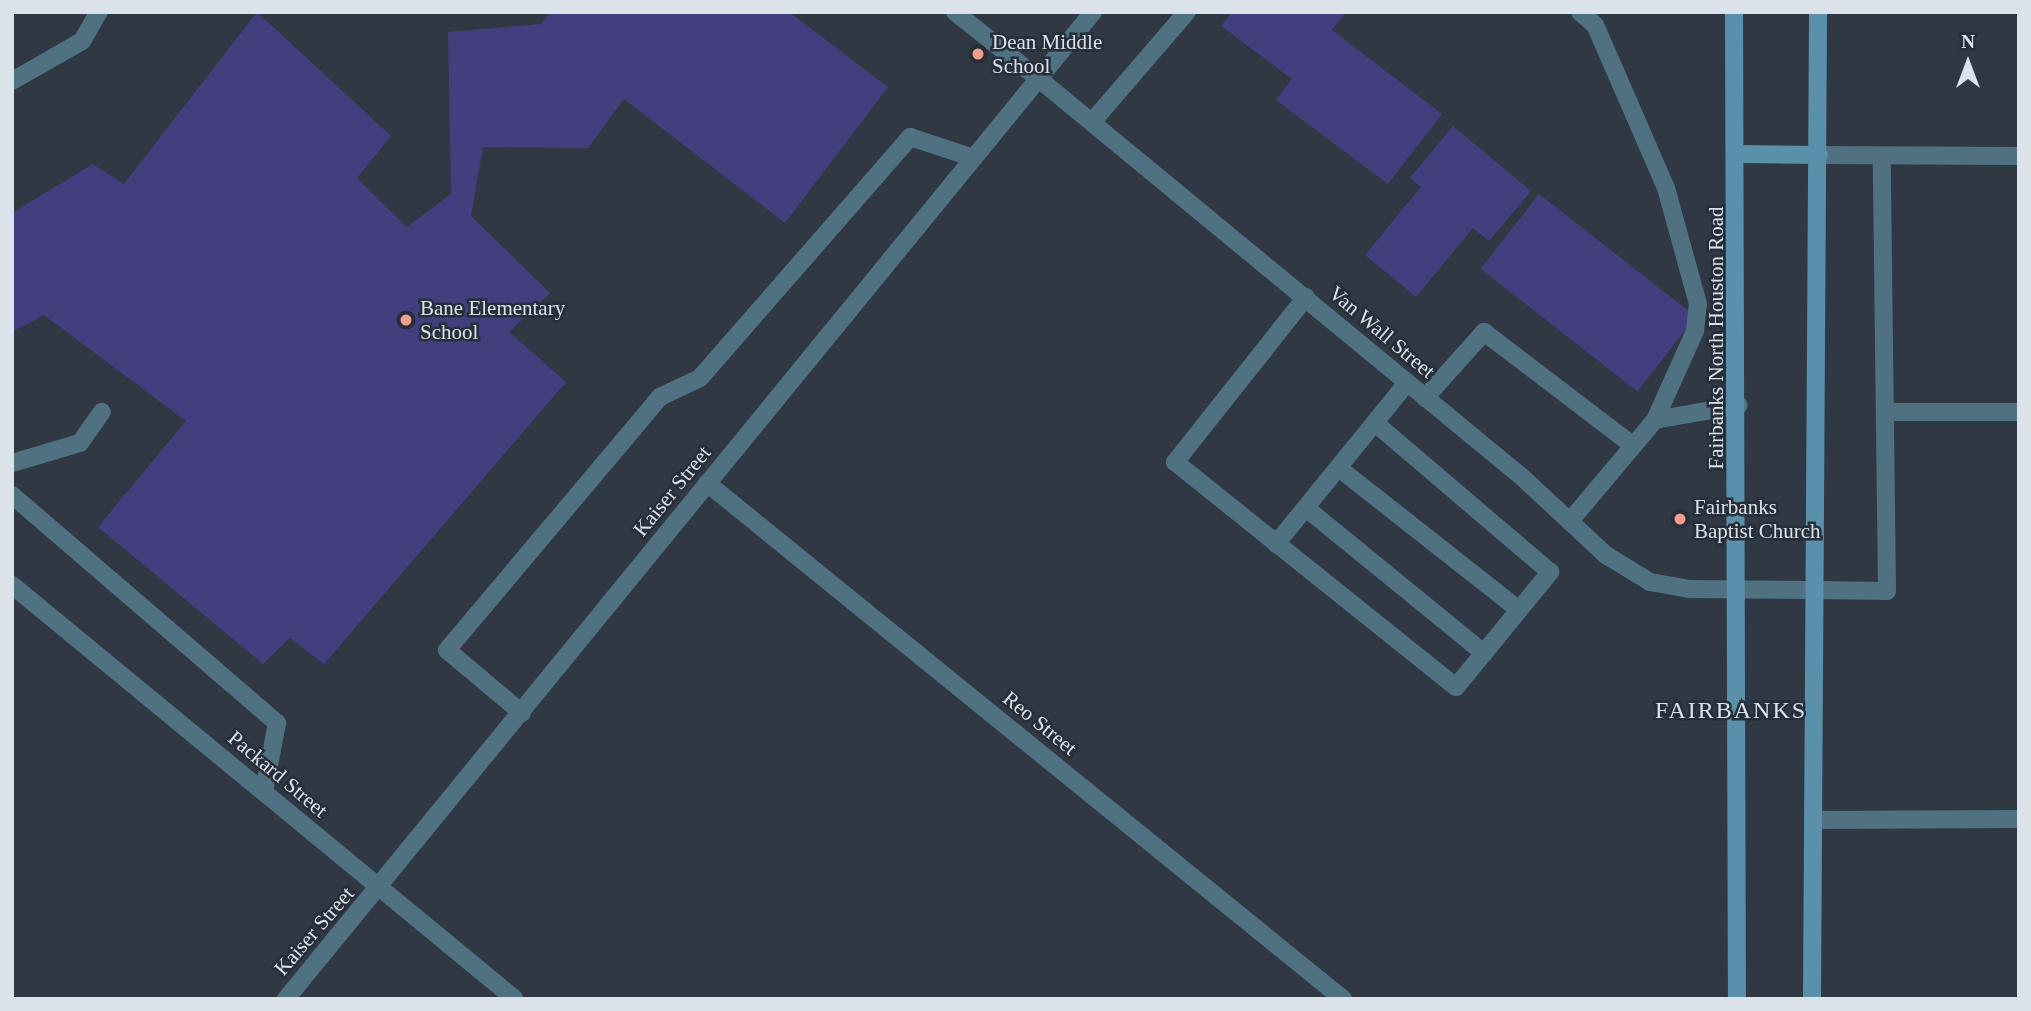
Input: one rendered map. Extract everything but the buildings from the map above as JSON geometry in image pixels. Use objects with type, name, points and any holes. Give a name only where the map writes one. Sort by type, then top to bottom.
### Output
[{"type":"main road","name":"Fairbanks North Houston Road","points":[[1734,12],[1739,154],[1737,999]]},
{"type":"main road","points":[[1812,999],[1818,12]]},
{"type":"main road","points":[[1739,154],[1819,155]]},
{"type":"street","points":[[12,80],[82,41],[99,12]]},
{"type":"street","name":"Van Wall Street","points":[[955,12],[1306,297],[1570,522],[1650,582],[1740,590],[1887,591],[1885,412]]},
{"type":"street","name":"Kaiser Street","points":[[286,999],[380,888],[1093,12]]},
{"type":"street","points":[[1092,122],[1187,12]]},
{"type":"street","points":[[1570,522],[1631,444],[1655,420],[1695,331],[1696,282],[1634,111],[1595,25],[1580,12]]},
{"type":"street","points":[[522,713],[447,650],[660,397],[700,378],[910,137],[974,158]]},
{"type":"street","points":[[1819,155],[2019,156]]},
{"type":"street","points":[[1882,156],[1885,412],[2019,412]]},
{"type":"street","points":[[1306,297],[1175,462],[1456,687],[1550,572],[1376,425]]},
{"type":"street","points":[[1425,398],[1484,332],[1631,444]]},
{"type":"street","points":[[1276,544],[1376,425],[1407,383]]},
{"type":"street","points":[[1655,420],[1739,405]]},
{"type":"street","points":[[12,463],[80,443],[102,412]]},
{"type":"street","points":[[1339,469],[1519,610]]},
{"type":"street","name":"Reo Street","points":[[707,483],[1343,999]]},
{"type":"street","points":[[12,495],[277,723],[264,792]]},
{"type":"street","points":[[1306,508],[1484,653]]},
{"type":"street","name":"Packard Street","points":[[12,584],[515,999]]},
{"type":"street","points":[[1813,820],[2019,819]]},
{"type":"place","name":"Dean Middle School","points":[[978,54]]},
{"type":"place","name":"Bane Elementary School","points":[[406,320]]},
{"type":"place","name":"Fairbanks Baptist Church","points":[[1680,519]]},
{"type":"district","name":"FAIRBANKS","points":[[1731,711]]}]
